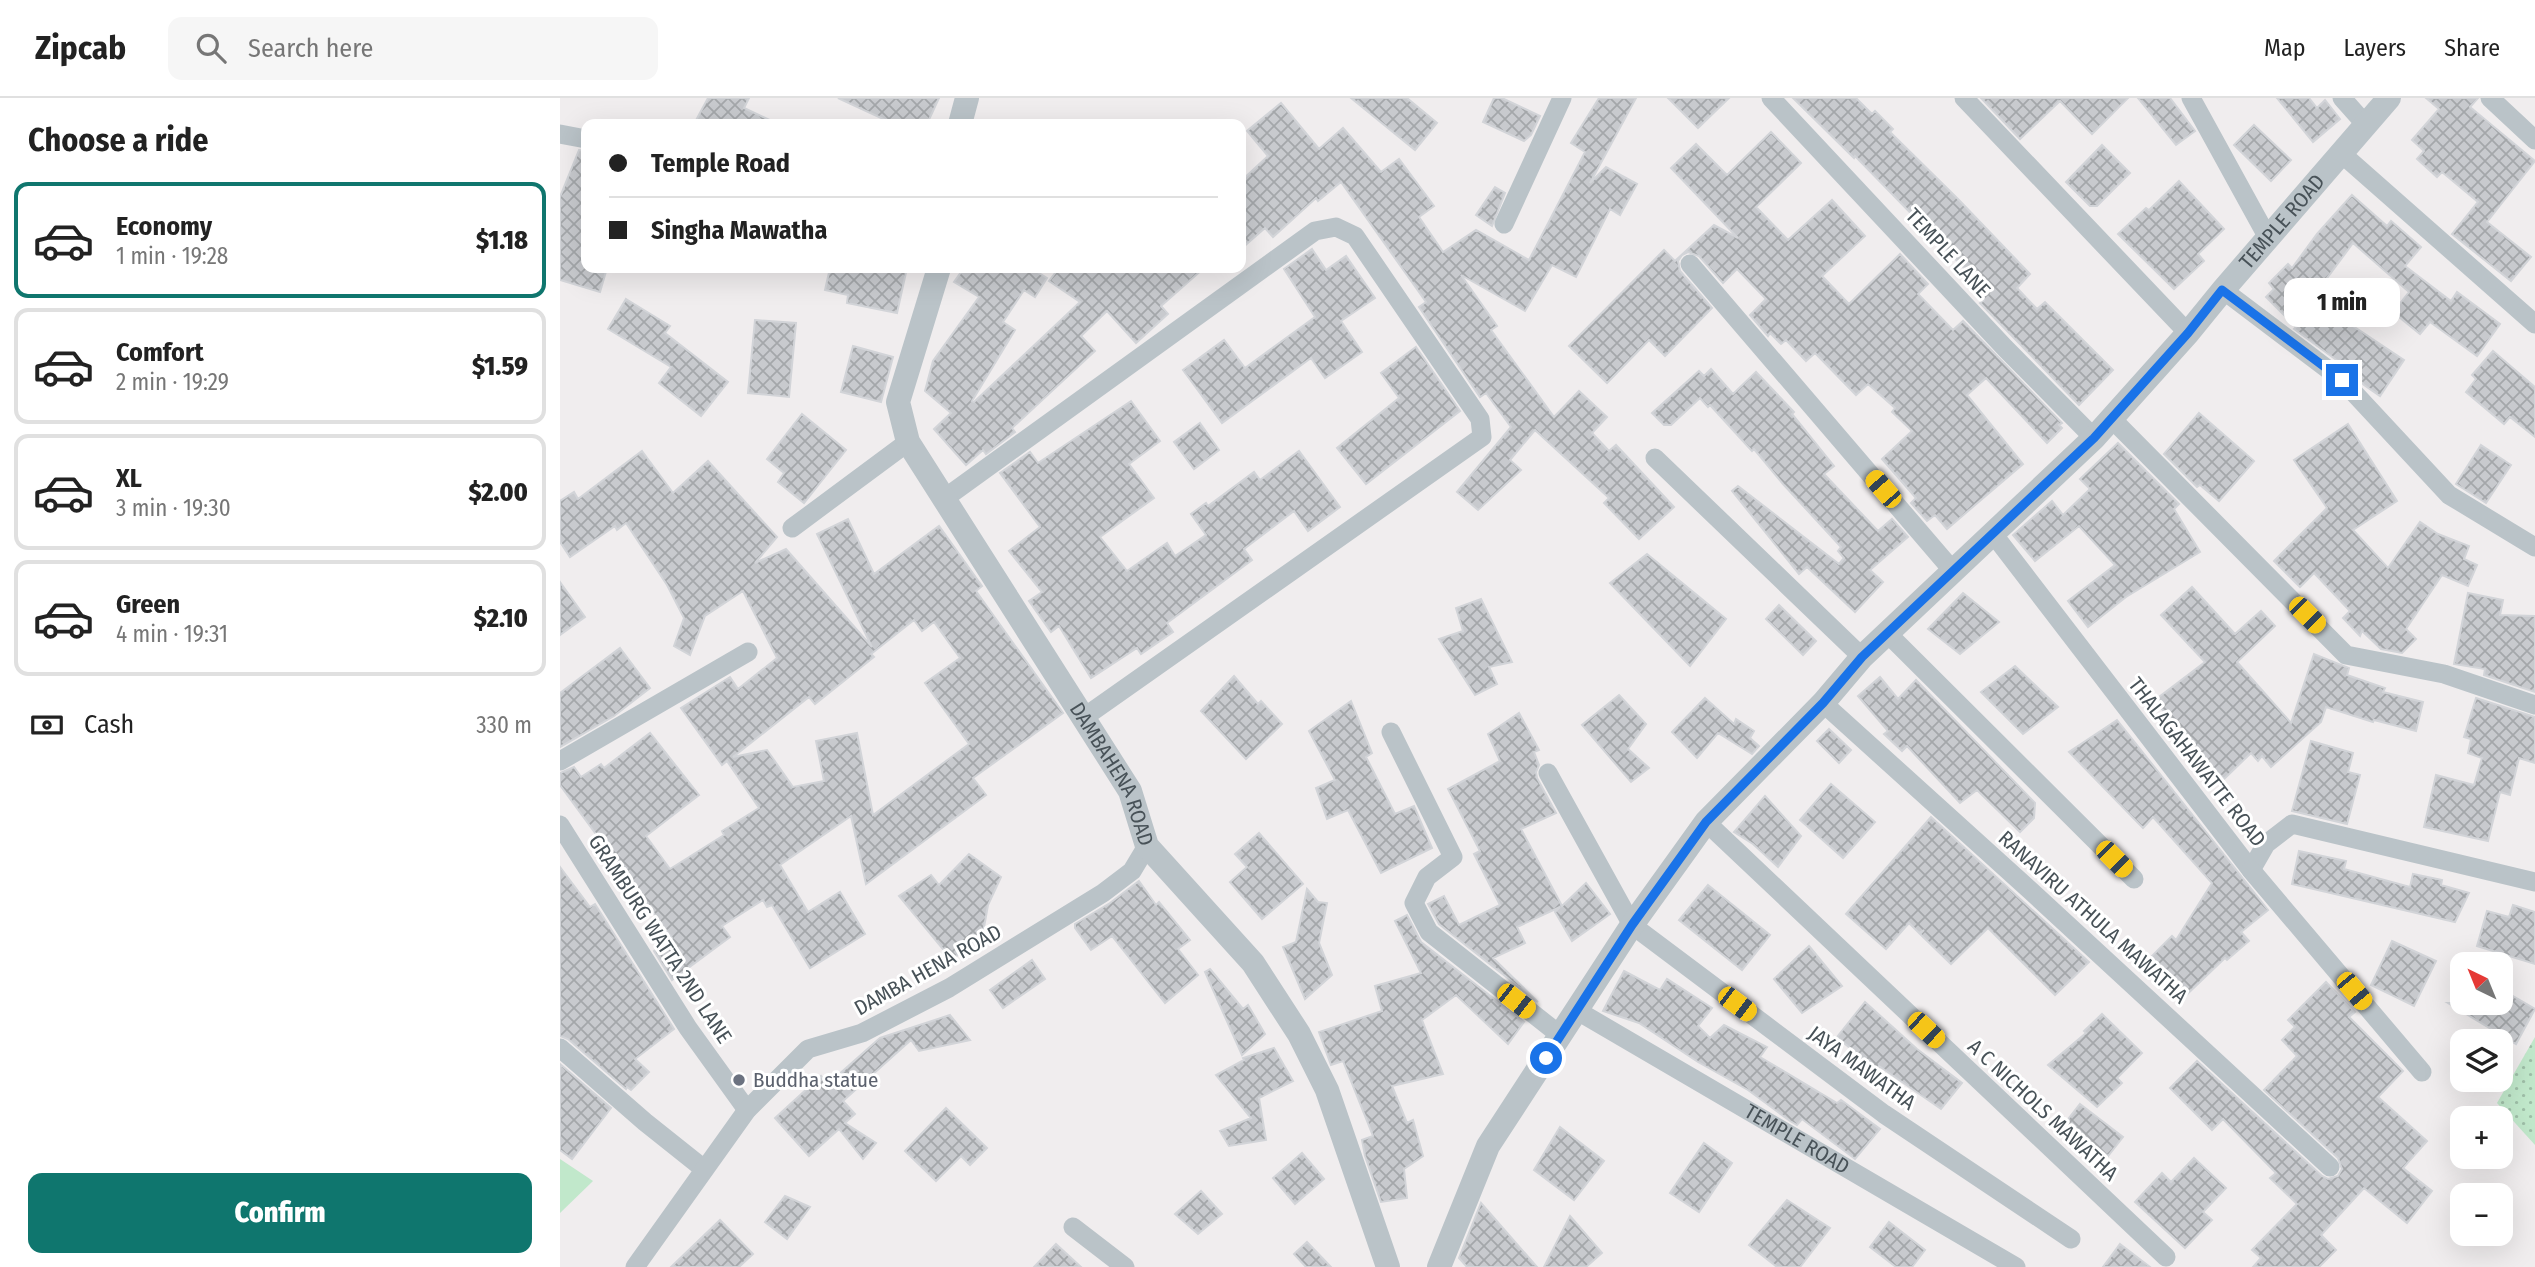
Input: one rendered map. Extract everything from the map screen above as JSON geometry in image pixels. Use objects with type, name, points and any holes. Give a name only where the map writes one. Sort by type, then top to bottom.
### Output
[{"type":"street","points":[[961,119],[967,98]]},
{"type":"street","points":[[1504,224],[1562,98]]},
{"type":"street","name":"TEMPLE LANE","points":[[1770,98],[2005,348],[2094,438]]},
{"type":"street","points":[[1964,98],[2188,333]]},
{"type":"street","points":[[2190,98],[2268,238]]},
{"type":"street","points":[[2342,98],[2366,125]]},
{"type":"street","name":"TEMPLE ROAD","points":[[1440,1267],[1488,1146],[1632,925],[1706,822],[1823,703],[1862,657],[1994,535],[2112,419],[2389,98]]},
{"type":"street","points":[[2490,98],[2535,140]]},
{"type":"street","points":[[560,134],[581,138]]},
{"type":"street","points":[[2342,154],[2535,324]]},
{"type":"street","points":[[945,498],[1315,231],[1336,227],[1355,236],[1480,419],[1482,438],[1083,718]]},
{"type":"street","points":[[1690,264],[1954,571]]},
{"type":"street","name":"DAMBAHENA ROAD","points":[[937,273],[898,402],[908,442],[1130,791],[1147,846],[1253,963],[1299,1034],[1327,1090],[1388,1267]]},
{"type":"street","points":[[2222,290],[2342,380],[2449,495],[2535,547]]},
{"type":"street","points":[[2112,419],[2347,655],[2444,674],[2535,705]]},
{"type":"street","points":[[792,528],[908,442]]},
{"type":"street","points":[[1655,458],[1862,657]]},
{"type":"street","name":"THALAGAHAWATTE ROAD","points":[[1994,535],[2251,870],[2266,844],[2292,824],[2535,882]]},
{"type":"street","points":[[1887,633],[2134,879]]},
{"type":"street","points":[[560,761],[748,652]]},
{"type":"street","name":"RANAVIRU ATHULA MAWATHA","points":[[1823,703],[2330,1167]]},
{"type":"street","points":[[1391,732],[1452,857],[1427,877],[1413,903],[1429,932],[1560,1035]]},
{"type":"street","points":[[1548,773],[1632,925]]},
{"type":"street","name":"A C NICHOLS MAWATHA","points":[[1706,822],[2165,1257]]},
{"type":"street","name":"GRAMBURG WATTA 2ND LANE","points":[[560,825],[688,1028],[747,1110]]},
{"type":"street","name":"DAMBA HENA ROAD","points":[[635,1267],[747,1110],[808,1049],[862,1033],[949,988],[1103,893],[1132,871],[1147,846]]},
{"type":"street","points":[[2251,870],[2422,1072]]},
{"type":"street","name":"JAYA MAWATHA","points":[[1632,925],[1884,1114],[2071,1239]]},
{"type":"street","name":"TEMPLE ROAD","points":[[1576,1010],[2016,1267]]},
{"type":"street","points":[[560,1048],[704,1169]]},
{"type":"street","points":[[1073,1227],[1125,1267]]},
{"type":"green space","points":[[2535,1037],[2535,1145],[2513,1121],[2513,1106],[2500,1106],[2497,1103],[2503,1092],[2513,1092],[2513,1075]]},
{"type":"green space","points":[[560,1159],[593,1181],[560,1213]]},
{"type":"building","points":[[708,98],[749,98],[744,108],[767,119],[697,119]]},
{"type":"building","points":[[838,98],[939,98],[929,119],[883,119]]},
{"type":"building","points":[[1351,98],[1407,98],[1437,123],[1415,150]]},
{"type":"building","points":[[1494,98],[1502,98],[1540,116],[1531,135],[1524,141],[1483,122]]},
{"type":"building","points":[[1599,98],[1636,98],[1590,183],[1606,167],[1637,184],[1620,215],[1610,209],[1576,277],[1552,265],[1525,311],[1461,275],[1497,326],[1491,330],[1554,417],[1579,391],[1607,417],[1592,433],[1609,451],[1616,445],[1674,507],[1639,539],[1604,503],[1609,498],[1535,430],[1510,460],[1521,470],[1478,510],[1457,492],[1511,427],[1486,393],[1480,397],[1419,307],[1426,302],[1341,182],[1318,201],[1316,198],[1273,237],[1265,228],[1246,245],[1246,176],[1268,156],[1247,131],[1281,103],[1319,149],[1343,128],[1381,172],[1399,159],[1434,206],[1419,217],[1443,252],[1476,230],[1529,260],[1585,152],[1571,143]]},
{"type":"building","points":[[1668,98],[1729,98],[1698,128]]},
{"type":"building","points":[[1793,98],[1856,98],[1872,114],[1875,111],[1893,129],[1890,132],[2030,274],[2017,288],[2037,309],[2045,302],[2113,370],[2079,405],[1980,303],[1984,300],[1963,278],[1969,273],[1855,156],[1854,158]]},
{"type":"building","points":[[1981,98],[2128,98],[2092,134],[2060,101],[2020,139]]},
{"type":"building","points":[[2138,98],[2170,98],[2195,131],[2176,145]]},
{"type":"building","points":[[2277,98],[2309,98],[2317,108],[2325,100],[2340,119],[2313,142]]},
{"type":"building","points":[[2426,98],[2478,98],[2470,107],[2535,161],[2487,222],[2531,257],[2511,281],[2452,234],[2478,202],[2442,172],[2437,177],[2417,159],[2424,151],[2412,140],[2439,109]]},
{"type":"building","points":[[2254,125],[2291,160],[2271,181],[2234,145]]},
{"type":"building","points":[[1771,132],[1801,163],[1756,207],[1788,240],[1832,200],[1865,236],[1822,276],[1849,304],[1900,254],[1928,284],[1918,294],[1953,330],[1963,321],[2062,423],[2059,425],[2062,428],[2047,443],[1986,378],[1967,395],[2023,464],[1947,529],[1935,515],[1927,521],[1911,503],[1916,498],[1882,459],[1912,431],[1892,412],[1895,408],[1868,384],[1856,395],[1815,353],[1806,361],[1786,340],[1781,344],[1770,333],[1768,336],[1750,315],[1766,299],[1737,269],[1723,283],[1699,256],[1688,252],[1682,255],[1678,261],[1680,271],[1712,308],[1665,356],[1649,340],[1607,383],[1569,346],[1664,250],[1675,261],[1714,225],[1738,238],[1671,168],[1696,144],[1727,175]]},
{"type":"building","points":[[2102,145],[2130,173],[2097,206],[2090,206],[2066,182]]},
{"type":"building","points":[[581,150],[581,273],[606,273],[600,292],[560,280],[560,197]]},
{"type":"building","points":[[2179,181],[2224,229],[2198,254],[2204,261],[2174,289],[2118,234],[2146,208],[2149,210]]},
{"type":"building","points":[[1495,187],[1505,193],[1492,226],[1476,215]]},
{"type":"building","points":[[2352,195],[2387,226],[2391,221],[2421,247],[2405,266],[2451,301],[2457,292],[2500,324],[2477,356],[2430,322],[2420,334],[2393,312],[2409,292],[2353,243],[2319,289],[2334,304],[2329,310],[2404,360],[2380,396],[2294,329],[2296,327],[2266,297],[2274,289],[2269,283],[2288,264],[2292,268],[2317,234]]},
{"type":"building","points":[[1312,249],[1326,270],[1346,256],[1375,298],[1341,321],[1362,352],[1325,378],[1311,358],[1222,423],[1183,370],[1224,340],[1245,368],[1315,317],[1284,269]]},
{"type":"building","points":[[829,273],[906,273],[897,313],[847,303],[848,295],[825,290]]},
{"type":"building","points":[[960,273],[1039,273],[1047,278],[1035,297],[1024,290],[1003,322],[1015,330],[972,401],[974,402],[1080,302],[1049,281],[1055,273],[1198,273],[1161,306],[1168,314],[1136,343],[1107,311],[1081,336],[1095,351],[1012,428],[1015,432],[986,454],[983,450],[966,465],[934,429],[951,413],[925,391],[933,361],[979,297],[954,282]]},
{"type":"building","points":[[626,299],[670,326],[665,333],[728,382],[701,416],[659,383],[671,367],[608,329]]},
{"type":"building","points":[[755,320],[796,323],[789,397],[748,393]]},
{"type":"building","points":[[853,346],[893,357],[881,402],[841,392]]},
{"type":"building","points":[[1416,347],[1460,411],[1366,484],[1337,448],[1399,398],[1381,373]]},
{"type":"building","points":[[2493,351],[2535,387],[2535,437],[2510,417],[2504,424],[2466,392],[2476,379],[2472,375]]},
{"type":"building","points":[[1711,369],[1733,394],[1756,372],[1794,412],[1792,414],[1834,466],[1824,474],[1878,531],[1892,519],[1908,537],[1870,570],[1883,582],[1855,612],[1807,567],[1799,574],[1732,491],[1738,486],[1839,564],[1844,558],[1838,551],[1841,547],[1754,449],[1752,451],[1710,405],[1708,407],[1700,398],[1671,425],[1664,425],[1652,413],[1699,371],[1704,376]]},
{"type":"building","points":[[1131,401],[1160,441],[1129,464],[1154,498],[1100,537],[1127,571],[1167,543],[1175,556],[1206,535],[1191,514],[1206,503],[1208,506],[1254,472],[1260,480],[1299,451],[1340,507],[1308,531],[1294,511],[1244,549],[1252,560],[1167,623],[1173,632],[1141,654],[1137,648],[1091,678],[1059,626],[1051,632],[1029,601],[1042,592],[1009,551],[1040,527],[1000,473],[1030,452],[1038,463]]},
{"type":"building","points":[[2199,413],[2254,461],[2219,501],[2200,485],[2197,487],[2164,454]]},
{"type":"building","points":[[802,414],[846,450],[804,503],[778,482],[784,473],[767,459]]},
{"type":"building","points":[[1200,423],[1219,450],[1194,469],[1174,442]]},
{"type":"building","points":[[2348,424],[2397,501],[2353,530],[2388,568],[2420,522],[2438,534],[2469,546],[2464,559],[2477,565],[2468,586],[2442,575],[2406,629],[2416,639],[2402,653],[2381,649],[2362,631],[2360,636],[2343,618],[2350,611],[2314,573],[2300,587],[2274,561],[2327,508],[2294,460]]},
{"type":"building","points":[[2118,443],[2179,504],[2174,509],[2200,552],[2126,597],[2088,627],[2068,601],[2115,565],[2079,526],[2035,561],[2013,535],[2052,501],[2063,515],[2090,489],[2080,479]]},
{"type":"building","points":[[2481,445],[2511,465],[2486,503],[2456,484]]},
{"type":"building","points":[[642,451],[673,493],[708,461],[777,537],[755,563],[786,549],[872,647],[817,534],[848,519],[874,574],[939,526],[982,586],[976,591],[1063,713],[973,778],[986,795],[866,884],[851,816],[780,865],[808,912],[840,892],[865,934],[810,968],[772,905],[767,907],[763,900],[722,926],[730,937],[672,980],[654,951],[672,938],[560,785],[560,773],[574,767],[581,777],[601,764],[604,768],[650,733],[699,795],[646,836],[670,869],[724,835],[722,831],[759,808],[727,761],[722,765],[681,708],[730,677],[738,689],[777,658],[743,591],[705,616],[690,655],[674,646],[684,618],[667,585],[626,523],[617,530],[615,526],[570,557],[560,542],[560,501],[574,492],[578,499]],"holes":[[[914,620],[922,631],[934,622],[960,658],[925,683],[969,744],[873,815],[857,733],[816,741],[824,781],[793,787],[767,750],[733,757],[809,697],[815,704],[874,657],[871,654]]]},
{"type":"building","points":[[1647,554],[1726,619],[1690,666],[1610,583]]},
{"type":"building","points":[[560,582],[585,617],[560,635]]},
{"type":"building","points":[[2192,587],[2235,634],[2261,611],[2275,626],[2237,662],[2291,723],[2314,654],[2349,668],[2347,675],[2385,688],[2383,692],[2423,702],[2416,731],[2374,720],[2373,722],[2326,707],[2321,722],[2271,767],[2262,756],[2258,761],[2251,753],[2224,779],[2183,737],[2155,700],[2205,662],[2161,615]]},
{"type":"building","points":[[1963,593],[1999,622],[1960,654],[1928,629]]},
{"type":"building","points":[[2468,593],[2503,600],[2500,615],[2535,616],[2535,692],[2484,675],[2485,669],[2454,664]]},
{"type":"building","points":[[1481,599],[1512,662],[1489,667],[1497,684],[1475,695],[1439,639],[1463,631],[1456,608]]},
{"type":"building","points":[[1779,605],[1816,641],[1803,655],[1766,619]]},
{"type":"building","points":[[620,648],[650,688],[614,716],[560,747],[560,693]]},
{"type":"building","points":[[2015,666],[2058,707],[2023,734],[1981,692]]},
{"type":"building","points":[[1234,676],[1258,704],[1261,701],[1282,724],[1246,759],[1201,711]]},
{"type":"building","points":[[1880,677],[1898,699],[1916,680],[2035,803],[2034,818],[2020,832],[1977,790],[1960,803],[1907,746],[1902,751],[1884,734],[1888,731],[1858,696]]},
{"type":"building","points":[[1619,695],[1646,724],[1628,749],[1649,768],[1631,782],[1582,725]]},
{"type":"building","points":[[1705,698],[1734,724],[1736,719],[1754,731],[1750,738],[1759,746],[1752,754],[1718,733],[1697,758],[1672,732]]},
{"type":"building","points":[[2476,698],[2535,717],[2535,763],[2519,758],[2510,795],[2500,792],[2488,841],[2424,827],[2436,775],[2474,785],[2482,758],[2468,753],[2471,739],[2464,737]]},
{"type":"building","points":[[1351,701],[1372,753],[1366,757],[1395,814],[1414,806],[1432,848],[1381,873],[1348,810],[1327,819],[1316,788],[1335,780],[1309,731]]},
{"type":"building","points":[[1519,713],[1539,750],[1534,752],[1539,765],[1537,778],[1556,813],[1521,829],[1562,906],[1586,883],[1610,914],[1572,941],[1555,912],[1560,907],[1517,927],[1525,943],[1493,958],[1538,1002],[1439,924],[1428,904],[1444,896],[1459,925],[1500,905],[1474,854],[1480,851],[1448,789],[1500,761],[1488,734]]},
{"type":"building","points":[[2117,720],[2268,910],[2241,932],[2249,941],[2227,960],[2225,958],[2181,1000],[2146,962],[2172,936],[2176,940],[2212,883],[2153,817],[2143,828],[2069,752]]},
{"type":"building","points":[[1829,729],[1851,750],[1839,763],[1817,741]]},
{"type":"building","points":[[2311,741],[2353,753],[2348,772],[2360,775],[2347,824],[2292,811]]},
{"type":"building","points":[[1831,784],[1875,822],[1843,858],[1800,820]]},
{"type":"building","points":[[1765,796],[1801,836],[1778,867],[1753,844],[1734,832]]},
{"type":"building","points":[[1931,817],[2089,962],[2055,995],[1988,928],[1951,964],[1920,934],[1924,930],[1919,933],[1909,923],[1886,949],[1846,914]]},
{"type":"building","points":[[1259,833],[1303,884],[1262,919],[1230,882],[1247,867],[1235,854]]},
{"type":"building","points":[[2299,851],[2346,861],[2344,869],[2410,887],[2413,874],[2442,880],[2441,885],[2469,893],[2455,922],[2292,884]]},
{"type":"building","points":[[969,854],[1001,877],[988,905],[983,933],[952,960],[899,896],[931,875],[939,885]]},
{"type":"building","points":[[560,867],[590,907],[595,904],[674,1029],[635,1059],[649,1072],[631,1090],[627,1087],[626,1089],[568,1039],[560,1036]]},
{"type":"building","points":[[1139,881],[1156,905],[1159,902],[1190,940],[1178,949],[1198,975],[1165,1003],[1112,936],[1091,950],[1075,928],[1075,924]]},
{"type":"building","points":[[1708,885],[1770,935],[1742,970],[1679,920]]},
{"type":"building","points":[[1307,889],[1318,902],[1327,903],[1319,943],[1332,975],[1305,999],[1283,947],[1296,942]]},
{"type":"building","points":[[2513,905],[2535,912],[2535,964],[2513,957],[2513,952],[2496,952],[2477,946],[2487,911],[2509,917]]},
{"type":"building","points":[[1407,915],[1421,942],[1524,1022],[1508,1044],[1456,995],[1422,1020],[1443,1074],[1392,1086],[1407,1123],[1413,1120],[1423,1156],[1404,1169],[1407,1198],[1381,1202],[1362,1140],[1373,1136],[1343,1061],[1331,1065],[1319,1032],[1382,1011],[1375,986],[1421,973],[1395,921]]},
{"type":"building","points":[[2392,941],[2436,961],[2414,1006],[2371,985]]},
{"type":"building","points":[[1809,946],[1842,986],[1802,1013],[1774,979]]},
{"type":"building","points":[[1032,960],[1045,979],[1003,1008],[990,990]]},
{"type":"building","points":[[1210,969],[1243,1009],[1248,1005],[1265,1034],[1242,1055],[1205,972]]},
{"type":"building","points":[[1624,971],[1660,990],[1667,979],[1712,1008],[1698,1026],[1710,1038],[1724,1025],[1767,1047],[1760,1057],[1837,1103],[1841,1100],[1880,1129],[1855,1159],[1802,1119],[1797,1125],[1790,1121],[1748,1090],[1698,1062],[1639,1023],[1603,1011]]},
{"type":"building","points":[[2326,982],[2355,1012],[2349,1017],[2403,1071],[2378,1097],[2427,1141],[2403,1168],[2432,1191],[2407,1223],[2364,1188],[2321,1235],[2336,1250],[2319,1267],[2253,1267],[2261,1258],[2252,1250],[2297,1204],[2270,1178],[2276,1173],[2223,1119],[2212,1130],[2170,1088],[2197,1061],[2322,1176],[2328,1179],[2338,1176],[2342,1169],[2338,1158],[2264,1090],[2297,1056],[2282,1040],[2295,1027],[2288,1020]]},
{"type":"building","points":[[2513,996],[2535,1009],[2516,1044],[2513,1042],[2513,1029],[2491,1029],[2468,1015],[2513,1015]]},
{"type":"building","points":[[1865,1002],[1917,1049],[1962,1083],[1941,1109],[1879,1066],[1876,1070],[1837,1037]]},
{"type":"building","points":[[2102,1014],[2142,1053],[2117,1078],[2122,1083],[2097,1107],[2048,1065],[2086,1033],[2084,1031]]},
{"type":"building","points":[[950,1015],[970,1040],[919,1051],[911,1040],[843,1101],[855,1114],[845,1123],[876,1143],[863,1159],[839,1129],[809,1156],[775,1118],[821,1076],[828,1084],[880,1038]]},
{"type":"building","points":[[1274,1048],[1293,1081],[1259,1098],[1266,1140],[1229,1146],[1220,1131],[1251,1118],[1216,1075],[1244,1060],[1243,1058]]},
{"type":"building","points":[[560,1064],[611,1108],[572,1159],[560,1150]]},
{"type":"building","points":[[2080,1104],[2123,1137],[2108,1156],[2065,1123]]},
{"type":"building","points":[[946,1108],[987,1148],[970,1165],[961,1156],[936,1181],[905,1151]]},
{"type":"building","points":[[1560,1127],[1604,1161],[1574,1200],[1534,1170]]},
{"type":"building","points":[[1704,1143],[1732,1163],[1699,1212],[1670,1193]]},
{"type":"building","points":[[1302,1153],[1324,1179],[1295,1204],[1273,1178]]},
{"type":"building","points":[[2194,1158],[2226,1188],[2203,1212],[2212,1220],[2185,1248],[2135,1202],[2162,1173],[2171,1182]]},
{"type":"building","points":[[1201,1191],[1222,1214],[1198,1234],[1175,1214]]},
{"type":"building","points":[[785,1196],[810,1207],[787,1239],[765,1222]]},
{"type":"building","points":[[1787,1200],[1830,1228],[1800,1267],[1777,1267],[1749,1245]]},
{"type":"building","points":[[1481,1203],[1537,1267],[1467,1267],[1459,1258]]},
{"type":"building","points":[[1570,1216],[1602,1253],[1586,1267],[1544,1267]]},
{"type":"building","points":[[720,1220],[753,1254],[739,1267],[671,1267]]},
{"type":"building","points":[[1889,1222],[1925,1250],[1912,1267],[1896,1267],[1870,1247]]},
{"type":"building","points":[[1307,1242],[1331,1267],[1306,1267],[1294,1254]]},
{"type":"building","points":[[1056,1244],[1081,1267],[1034,1267]]},
{"type":"building","points":[[2120,1244],[2150,1267],[2103,1267]]},
{"type":"place","name":"Buddha statue","points":[[739,1080]]},
{"type":"route","points":[[1546,1058],[1632,925],[1706,822],[1823,703],[1862,657],[2094,438],[2188,333],[2222,290],[2342,380]]}]
